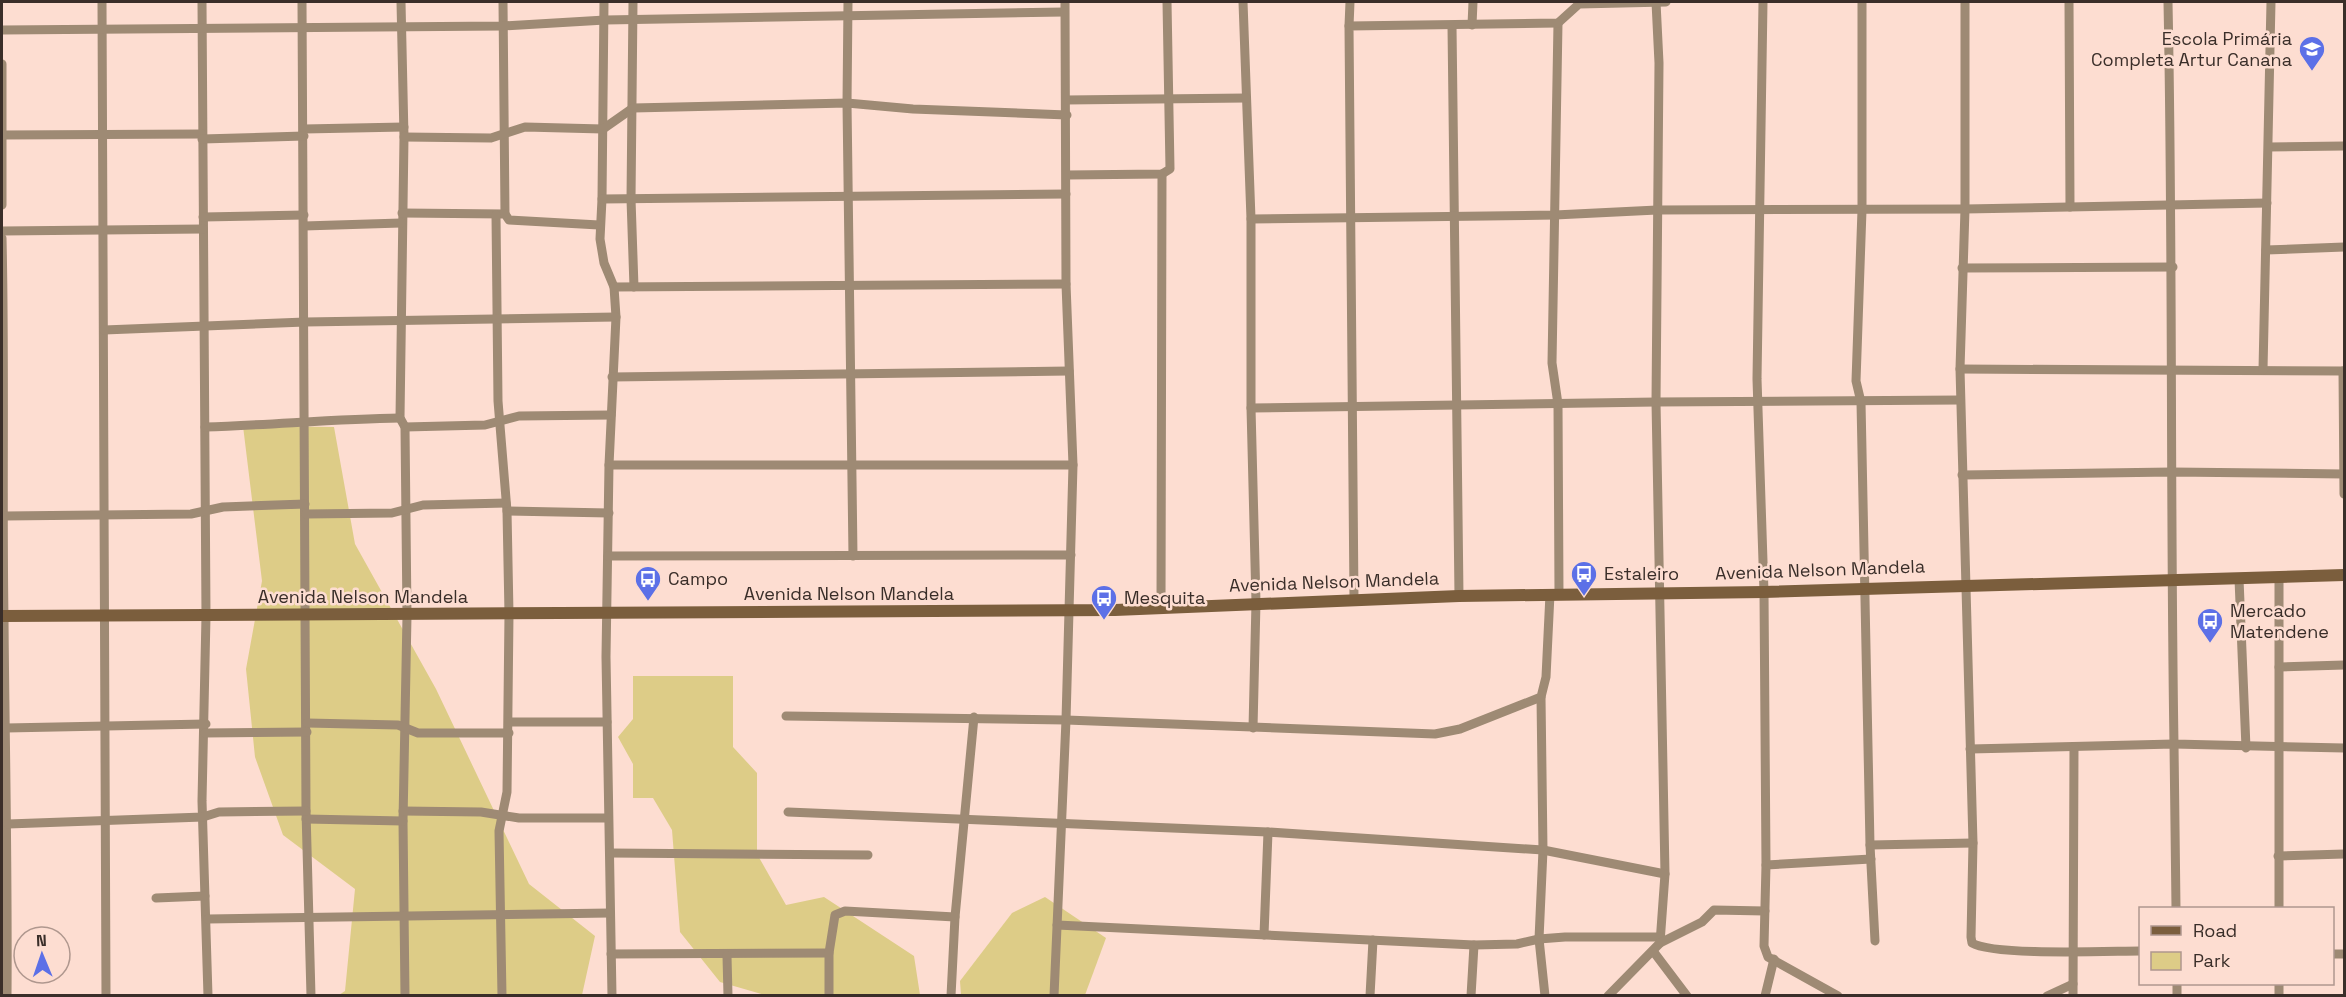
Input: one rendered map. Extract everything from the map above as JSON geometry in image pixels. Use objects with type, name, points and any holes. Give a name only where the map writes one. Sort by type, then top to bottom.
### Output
[{"type":"street","points":[[102,2],[106,996]]},
{"type":"street","points":[[202,2],[207,616],[203,817],[205,896],[208,919],[208,996]]},
{"type":"street","points":[[302,2],[306,815],[311,996]]},
{"type":"street","points":[[402,2],[404,132],[399,321],[406,511],[407,616],[403,816],[405,996]]},
{"type":"street","points":[[502,996],[499,831],[507,792],[509,733],[506,507],[498,422],[496,319],[505,132],[503,2]]},
{"type":"street","points":[[604,2],[602,199],[599,225],[602,253],[614,287],[616,317],[610,415],[607,614],[612,996]]},
{"type":"street","points":[[633,2],[631,199],[634,287]]},
{"type":"street","points":[[848,2],[847,102],[853,556]]},
{"type":"street","points":[[1054,996],[1070,610],[1073,465],[1066,284],[1065,2]]},
{"type":"street","points":[[1067,175],[1162,174],[1170,169],[1167,2]]},
{"type":"street","points":[[1243,2],[1251,219],[1251,408],[1256,602],[1253,728]]},
{"type":"street","points":[[1350,2],[1354,599]]},
{"type":"street","points":[[1472,25],[1473,2]]},
{"type":"street","points":[[1608,996],[1653,951],[1660,940],[1665,874],[1656,402],[1659,63],[1656,2]]},
{"type":"street","points":[[1349,26],[1558,23],[1579,3],[1666,2]]},
{"type":"street","points":[[1763,2],[1757,402],[1764,592],[1766,865],[1764,946],[1765,953],[1838,996]]},
{"type":"street","points":[[1862,2],[1862,210],[1856,381],[1861,402],[1867,588],[1870,845],[1875,941]]},
{"type":"street","points":[[1965,2],[1965,209],[1960,400],[1973,843],[1972,943],[1983,947],[2022,951],[2139,951]]},
{"type":"street","points":[[2068,2],[2070,207]]},
{"type":"street","points":[[2168,2],[2173,267],[2172,580],[2176,907]]},
{"type":"street","points":[[2263,370],[2271,2]]},
{"type":"street","points":[[2,30],[503,26],[605,20],[1064,12]]},
{"type":"street","points":[[1545,996],[1539,939],[1543,850],[1541,697],[1546,677],[1555,594],[1558,404],[1553,387],[1552,363],[1558,23]]},
{"type":"street","points":[[1452,26],[1459,596]]},
{"type":"street","points":[[2,63],[2,205]]},
{"type":"street","points":[[1066,100],[1246,98]]},
{"type":"street","points":[[3,140],[103,134],[202,136],[304,132],[404,132],[491,138],[525,127],[603,129],[633,108],[847,102],[933,110],[1067,115]]},
{"type":"street","points":[[2269,147],[2344,146]]},
{"type":"street","points":[[1161,608],[1162,174]]},
{"type":"street","points":[[602,199],[1066,194]]},
{"type":"street","points":[[1251,219],[1555,215],[1657,210],[2172,206],[2267,202]]},
{"type":"street","points":[[203,217],[304,220],[501,214],[509,220],[599,225]]},
{"type":"street","points":[[2,231],[203,229]]},
{"type":"street","points":[[2,238],[3,616],[8,824],[4,918],[7,996]]},
{"type":"street","points":[[2266,250],[2344,247]]},
{"type":"street","points":[[1962,268],[2173,267]]},
{"type":"street","points":[[614,287],[1066,284]]},
{"type":"street","points":[[104,330],[305,322],[616,317]]},
{"type":"street","points":[[1960,369],[2172,368],[2344,371],[2344,494]]},
{"type":"street","points":[[612,377],[1069,371]]},
{"type":"street","points":[[1251,408],[1960,400]]},
{"type":"street","points":[[206,427],[304,422],[321,419],[498,422],[519,416],[610,415]]},
{"type":"street","points":[[609,465],[851,467],[1073,465]]},
{"type":"street","points":[[1962,476],[2172,472],[2344,474]]},
{"type":"street","points":[[4,510],[104,515],[206,511],[223,507],[392,513],[423,505],[609,513]]},
{"type":"street","points":[[608,556],[1071,555]]},
{"type":"street","name":"Avenida Nelson Mandela","points":[[3,616],[407,616],[1070,610],[1459,596],[1660,591],[1764,592],[2344,574]]},
{"type":"street","points":[[2278,907],[2279,577]]},
{"type":"street","points":[[2239,579],[2246,748]]},
{"type":"street","points":[[2279,667],[2344,666]]},
{"type":"street","points":[[786,716],[974,717],[1435,734],[1460,729],[1541,697]]},
{"type":"street","points":[[951,996],[963,819],[974,717]]},
{"type":"street","points":[[509,722],[608,722]]},
{"type":"street","points":[[6,728],[307,728],[398,725],[418,734],[509,733]]},
{"type":"street","points":[[1970,748],[2174,744],[2246,748],[2344,748]]},
{"type":"street","points":[[2073,996],[2074,747]]},
{"type":"street","points":[[8,824],[203,817],[219,812],[403,816],[481,812],[530,818],[608,818]]},
{"type":"street","points":[[788,812],[1269,832],[1543,850],[1665,874]]},
{"type":"street","points":[[1264,935],[1269,832]]},
{"type":"street","points":[[1870,845],[1973,843]]},
{"type":"street","points":[[610,853],[868,855]]},
{"type":"street","points":[[2278,856],[2344,854]]},
{"type":"street","points":[[1766,865],[1871,859]]},
{"type":"street","points":[[156,898],[205,896]]},
{"type":"street","points":[[1057,925],[1474,945],[1517,944],[1539,939],[1660,940],[1702,922],[1714,910],[1765,911]]},
{"type":"street","points":[[829,996],[832,919],[839,912],[955,917]]},
{"type":"street","points":[[208,919],[610,914]]},
{"type":"street","points":[[1370,996],[1373,940]]},
{"type":"street","points":[[1470,996],[1474,945]]},
{"type":"street","points":[[1653,951],[1687,996]]},
{"type":"street","points":[[612,954],[727,956],[829,953]]},
{"type":"street","points":[[727,956],[728,996]]},
{"type":"street","points":[[1764,996],[1774,959]]},
{"type":"street","points":[[2047,996],[2073,984]]},
{"type":"green space","points":[[243,426],[334,427],[355,544],[436,689],[529,884],[595,936],[582,995],[339,995],[345,991],[355,889],[283,835],[255,757],[246,669],[262,581]]},
{"type":"green space","points":[[633,676],[733,676],[733,747],[757,773],[757,854],[786,905],[824,897],[914,956],[920,995],[765,995],[720,982],[680,932],[672,830],[653,798],[633,798],[633,764],[618,737],[633,719]]},
{"type":"green space","points":[[1045,897],[1106,938],[1085,995],[961,995],[960,981],[1012,913]]},
{"type":"place","name":"Escola Primária Completa Artur Canana","points":[[2312,72]]},
{"type":"place","name":"Estaleiro","points":[[1584,597]]},
{"type":"place","name":"Campo","points":[[648,602]]},
{"type":"place","name":"Mesquita","points":[[1104,621]]},
{"type":"place","name":"Mercado Matendene","points":[[2210,644]]}]
